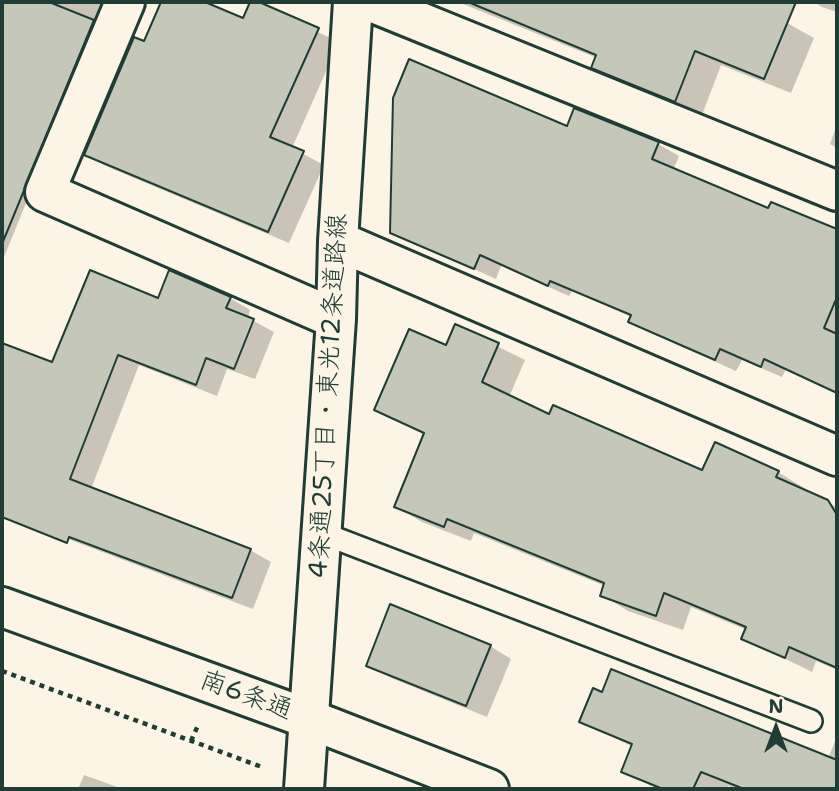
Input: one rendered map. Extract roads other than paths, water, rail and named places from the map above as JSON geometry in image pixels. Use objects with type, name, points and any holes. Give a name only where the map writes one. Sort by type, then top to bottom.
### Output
[{"type":"street","points":[[125,2],[45,192],[336,319]]},
{"type":"street","name":"4条通25丁目・東光12条道路線","points":[[304,786],[336,319],[338,242],[353,2]]},
{"type":"street","points":[[371,2],[837,191]]},
{"type":"street","points":[[338,242],[837,456]]},
{"type":"street","name":"南6条通","points":[[2,607],[309,719],[489,789]]},
{"type":"lane","points":[[322,533],[811,721]]}]
